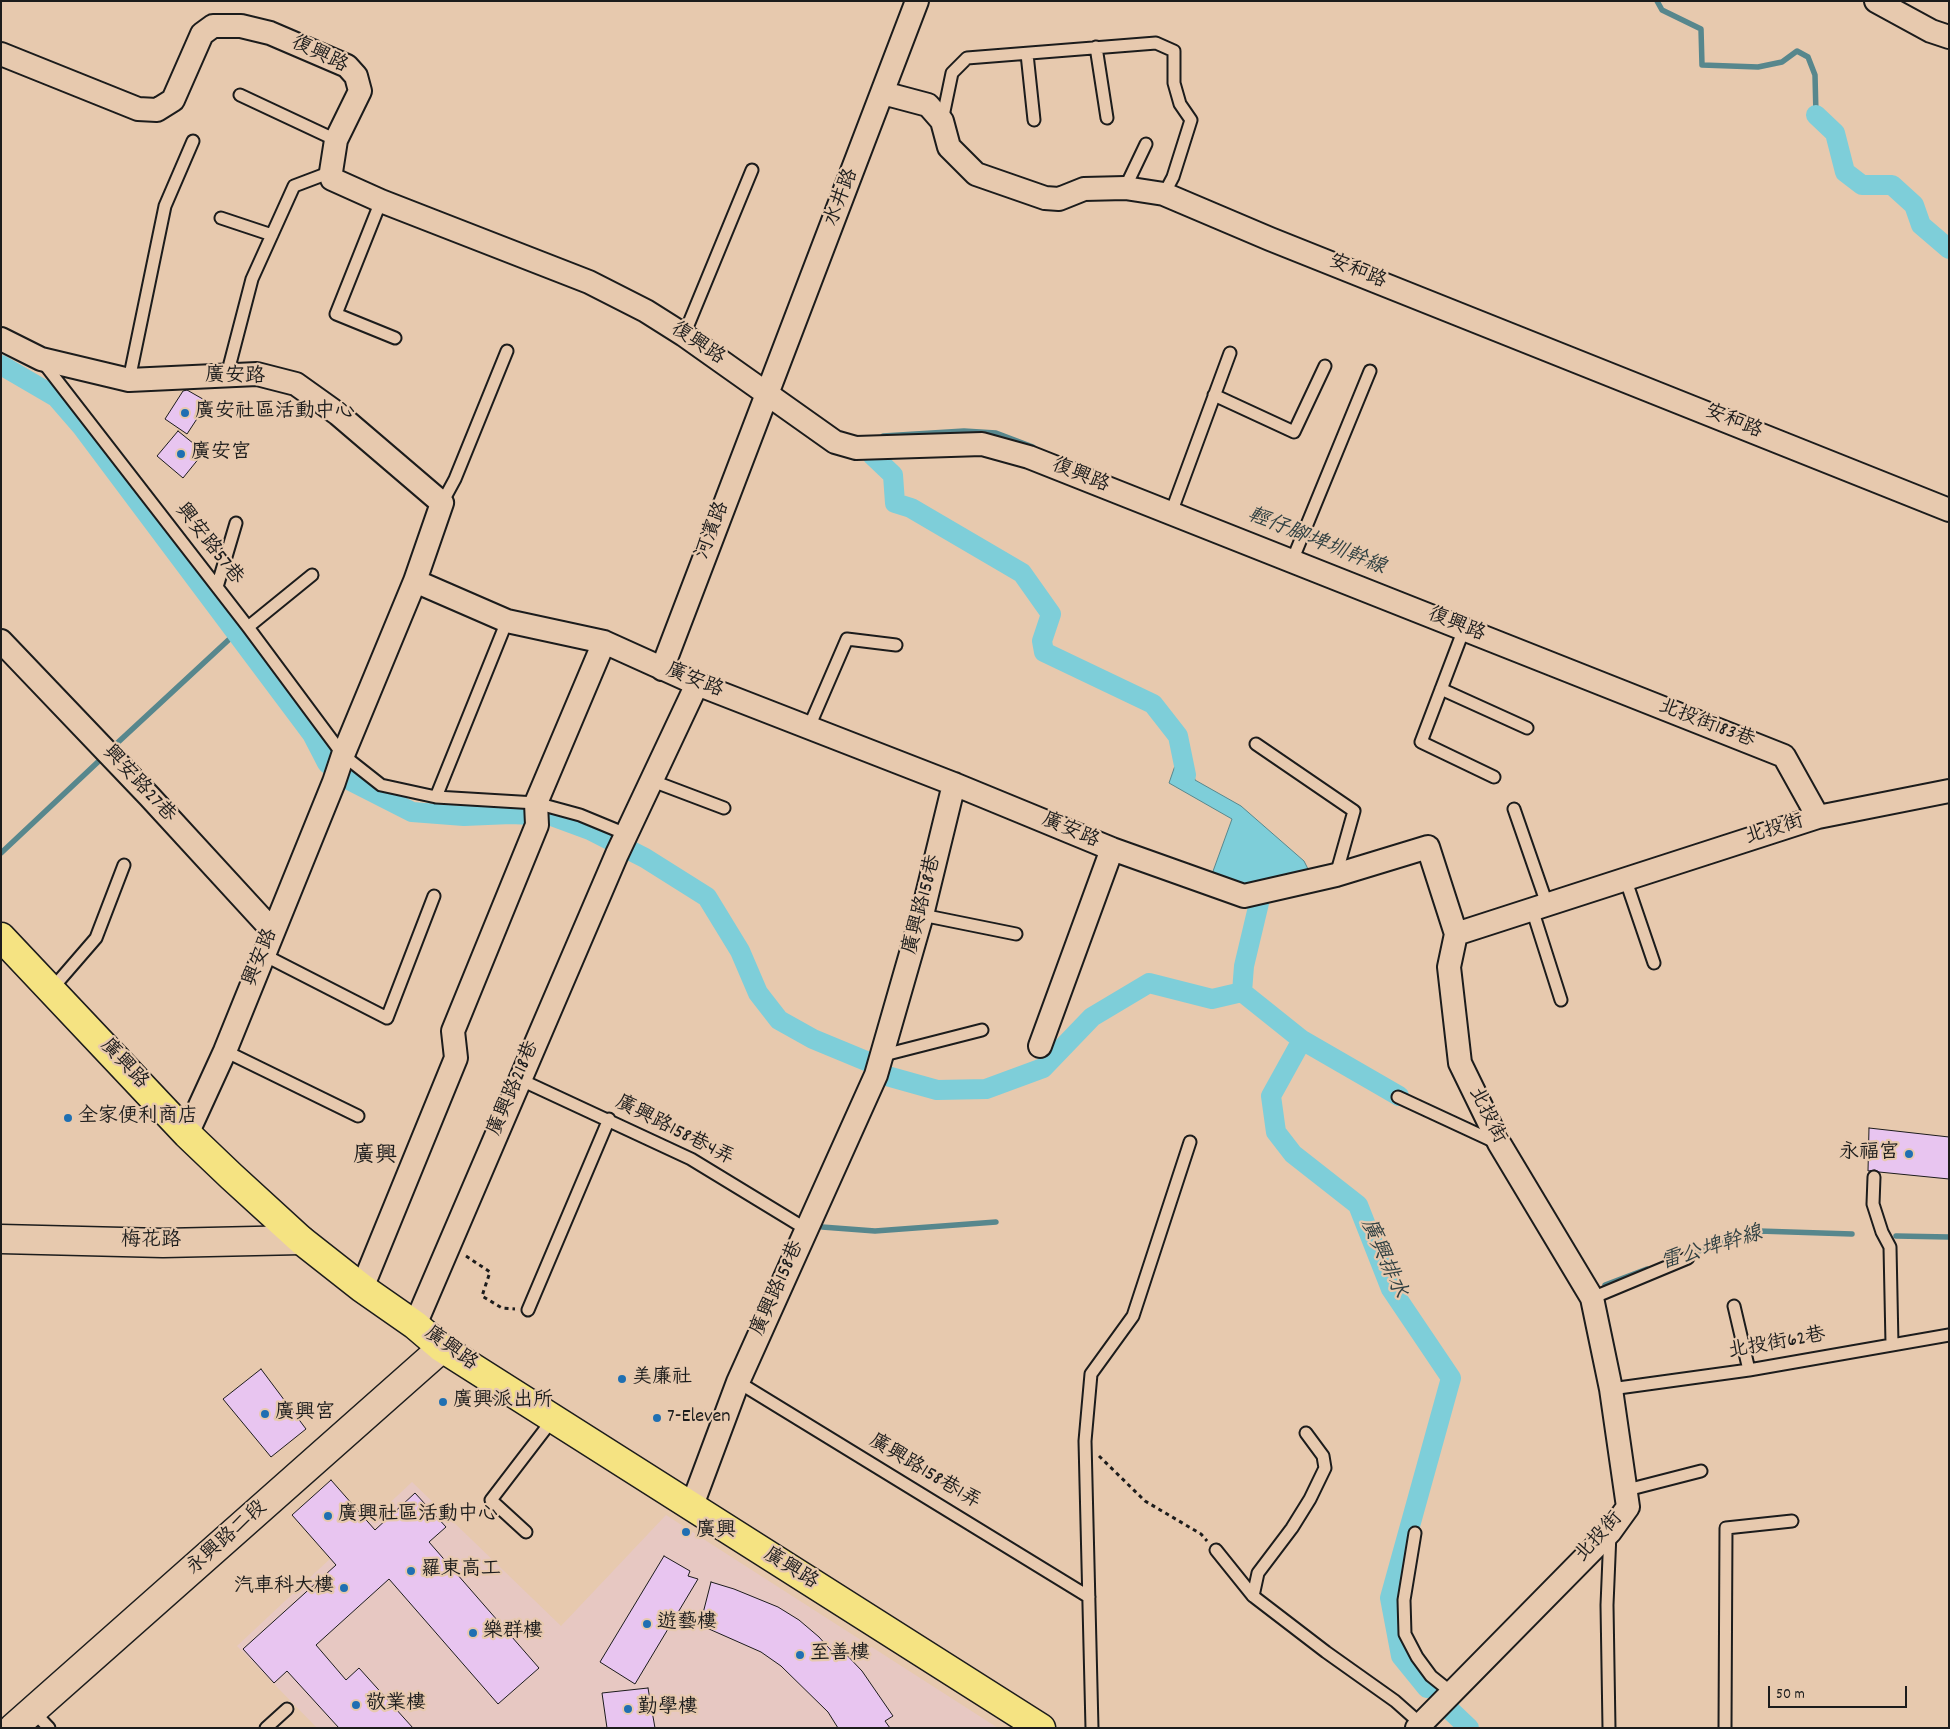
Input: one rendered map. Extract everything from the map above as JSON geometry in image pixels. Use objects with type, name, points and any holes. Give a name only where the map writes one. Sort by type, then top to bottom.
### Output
[{"type":"main road","name":"廣興路","points":[[1,937],[187,1134],[301,1240],[362,1288],[415,1325],[442,1348],[553,1420],[1041,1728]]},
{"type":"street","name":"水井路","points":[[767,394],[917,1]]},
{"type":"street","points":[[1876,1],[1931,31],[1949,37]]},
{"type":"street","name":"復興路","points":[[1,54],[138,110],[157,110],[173,100],[202,34],[213,26],[241,26],[270,33],[347,66],[356,76],[360,91],[336,140],[331,172],[332,179],[381,201],[590,282],[646,311],[684,335],[835,442],[856,448],[982,444],[1029,457],[1562,669]]},
{"type":"street","points":[[883,93],[928,105],[942,121]]},
{"type":"street","name":"安和路","points":[[942,121],[949,147],[976,174],[1045,198],[1059,199],[1084,189],[1125,188],[1164,194],[1270,239],[1949,510]]},
{"type":"street","name":"廣安路","points":[[1,339],[41,359],[129,380],[257,374],[296,384],[338,414],[442,503]]},
{"type":"street","name":"河濱路","points":[[662,669],[767,394]]},
{"type":"street","points":[[343,755],[415,581],[442,503]]},
{"type":"street","name":"廣安路","points":[[415,581],[507,621],[604,642],[697,684],[954,784],[1112,849],[1244,896],[1336,875],[1428,847],[1456,934]]},
{"type":"street","name":"興安路27巷","points":[[1,641],[149,796],[273,931]]},
{"type":"street","points":[[362,1288],[456,1058],[453,1031],[538,825],[536,803],[604,642]]},
{"type":"street","name":"北投街183巷","points":[[1562,669],[1784,756],[1818,817]]},
{"type":"street","points":[[626,834],[697,684]]},
{"type":"street","name":"興安路","points":[[187,1134],[225,1050],[334,782],[343,755]]},
{"type":"street","name":"廣興路158巷","points":[[691,1508],[738,1382],[880,1065],[922,915],[954,784]]},
{"type":"street","name":"北投街","points":[[1424,1720],[1610,1532],[1628,1507],[1611,1389],[1592,1298],[1499,1144],[1460,1063],[1449,967],[1456,934],[1818,817],[1949,791]]},
{"type":"street","name":"廣興路218巷","points":[[415,1325],[519,1079],[626,834]]},
{"type":"street","points":[[1040,1046],[1112,849]]},
{"type":"street","name":"梅花路","points":[[1,1239],[163,1243],[301,1240]]},
{"type":"street","name":"永興路二段","points":[[32,1722],[442,1348]]},
{"type":"lane","points":[[942,121],[952,73],[967,58],[1156,43],[1174,51],[1174,83],[1180,104],[1191,120],[1174,177],[1164,194]]},
{"type":"lane","points":[[1096,47],[1107,118]]},
{"type":"lane","points":[[1027,54],[1034,120]]},
{"type":"lane","points":[[240,95],[336,140]]},
{"type":"lane","points":[[129,380],[165,206],[193,142]]},
{"type":"lane","points":[[1125,188],[1146,144]]},
{"type":"lane","points":[[684,335],[752,170]]},
{"type":"lane","points":[[227,375],[252,279],[294,186],[331,172]]},
{"type":"lane","points":[[381,201],[336,314],[396,338]]},
{"type":"lane","points":[[222,218],[272,234]]},
{"type":"lane","points":[[442,503],[455,479],[507,351]]},
{"type":"lane","points":[[1171,513],[1230,353]]},
{"type":"lane","name":"興安路57巷","points":[[41,359],[248,627],[343,755],[381,785],[436,797],[536,803],[580,815],[626,834]]},
{"type":"lane","points":[[1214,395],[1294,432],[1325,366]]},
{"type":"lane","points":[[1292,561],[1370,371]]},
{"type":"lane","points":[[217,587],[236,523]]},
{"type":"lane","points":[[248,627],[312,575]]},
{"type":"lane","points":[[436,797],[507,621]]},
{"type":"lane","points":[[1464,629],[1421,742],[1494,777]]},
{"type":"lane","points":[[810,727],[847,639],[896,645]]},
{"type":"lane","points":[[1441,689],[1527,728]]},
{"type":"lane","points":[[1256,744],[1354,811],[1336,875]]},
{"type":"lane","points":[[650,780],[724,808]]},
{"type":"lane","points":[[1514,809],[1561,1000]]},
{"type":"lane","points":[[51,990],[96,938],[124,865]]},
{"type":"lane","points":[[1625,878],[1654,963]]},
{"type":"lane","points":[[264,955],[387,1018],[434,896]]},
{"type":"lane","points":[[922,915],[1016,934]]},
{"type":"lane","points":[[880,1065],[982,1030]]},
{"type":"lane","points":[[225,1050],[358,1116]]},
{"type":"lane","name":"廣興路158巷4弄","points":[[519,1079],[691,1159],[806,1229]]},
{"type":"lane","points":[[1398,1097],[1499,1144]]},
{"type":"lane","points":[[528,1310],[608,1119]]},
{"type":"lane","points":[[1092,1728],[1084,1441],[1092,1374],[1133,1316],[1190,1142]]},
{"type":"lane","points":[[1874,1177],[1873,1204],[1882,1232],[1890,1247],[1892,1344]]},
{"type":"lane","points":[[1592,1298],[1688,1258]]},
{"type":"lane","points":[[1734,1306],[1749,1370]]},
{"type":"lane","name":"北投街62巷","points":[[1611,1389],[1749,1370],[1949,1335]]},
{"type":"lane","name":"廣興路158巷1弄","points":[[738,1382],[1089,1597]]},
{"type":"lane","points":[[526,1532],[491,1500],[553,1420]]},
{"type":"lane","points":[[1252,1596],[1258,1573],[1292,1528],[1310,1500],[1325,1468],[1323,1456],[1306,1433]]},
{"type":"lane","points":[[1627,1490],[1700,1471]]},
{"type":"lane","points":[[1724,1728],[1726,1528],[1792,1521]]},
{"type":"lane","points":[[1609,1728],[1607,1605],[1610,1532]]},
{"type":"lane","points":[[1415,1533],[1404,1600],[1405,1634],[1417,1657],[1432,1676],[1451,1692]]},
{"type":"lane","points":[[1216,1550],[1252,1596],[1326,1652],[1424,1720]]},
{"type":"lane","points":[[266,1728],[287,1709]]},
{"type":"path","points":[[450,1245],[490,1272],[482,1296],[502,1308],[528,1310]]},
{"type":"path","points":[[1084,1441],[1145,1501],[1201,1534],[1216,1550]]},
{"type":"shaded area","name":"羅東高工","points":[[412,1482],[561,1626],[666,1515],[998,1728],[317,1728],[237,1646]]},
{"type":"water","points":[[1185,737],[1195,780],[1241,806],[1304,861],[1310,873],[1240,884],[1212,874],[1232,819],[1169,783]]},
{"type":"building","name":"廣安社區活動中心","points":[[187,390],[208,402],[187,434],[165,419],[183,391]]},
{"type":"building","name":"廣安宮","points":[[178,431],[204,452],[183,478],[157,456]]},
{"type":"building","name":"永福宮","points":[[1869,1128],[1949,1137],[1949,1179],[1879,1172],[1875,1170],[1868,1171]]},
{"type":"building","name":"廣興宮","points":[[261,1369],[306,1429],[271,1457],[223,1399]]},
{"type":"building","points":[[331,1480],[375,1530],[415,1493],[446,1527],[429,1542],[539,1668],[498,1704],[389,1579],[316,1645],[346,1680],[359,1668],[413,1728],[339,1728],[287,1671],[274,1683],[243,1649],[336,1565],[292,1515]]},
{"type":"building","name":"遊藝樓","points":[[664,1556],[690,1571],[688,1576],[698,1579],[635,1684],[600,1662]]},
{"type":"building","name":"至善樓","points":[[711,1582],[778,1607],[799,1620],[819,1637],[836,1656],[841,1649],[862,1671],[893,1716],[885,1721],[890,1728],[838,1728],[828,1712],[781,1666],[761,1652],[700,1625]]},
{"type":"building","name":"勤學樓","points":[[648,1688],[655,1728],[607,1728],[602,1693]]},
{"type":"waterway","points":[[1657,1],[1662,10],[1701,29],[1702,65],[1758,67],[1782,62],[1797,51],[1808,57],[1815,75],[1816,115]]},
{"type":"waterway","points":[[1816,115],[1835,133],[1845,172],[1862,185],[1892,185],[1914,205],[1921,225],[1949,249]]},
{"type":"waterway","points":[[1,365],[56,397],[82,427],[312,734],[327,763],[349,780],[412,812],[464,816],[511,814],[552,816],[590,830],[645,858],[707,897],[740,951],[758,993],[779,1020],[813,1039],[871,1063],[887,1076],[937,1090],[986,1089],[1043,1068],[1092,1017],[1149,983],[1212,999],[1242,992]]},
{"type":"waterway","name":"輕仔腳埤圳幹線","points":[[883,436],[964,431],[996,433],[1033,447]]},
{"type":"waterway","points":[[872,455],[893,475],[895,503],[911,508],[1022,573],[1051,614],[1042,641],[1044,652],[1153,704],[1178,736],[1186,775]]},
{"type":"waterway","points":[[114,746],[236,633]]},
{"type":"waterway","points":[[1,853],[100,760]]},
{"type":"waterway","name":"廣興排水","points":[[1242,992],[1244,966],[1259,903]]},
{"type":"waterway","name":"廣興排水","points":[[1242,992],[1302,1040],[1271,1096],[1276,1132],[1293,1154],[1358,1205],[1391,1289],[1451,1378],[1390,1598],[1401,1656],[1427,1688]]},
{"type":"waterway","name":"雷公埤幹線","points":[[1302,1040],[1399,1096]]},
{"type":"waterway","points":[[822,1227],[875,1231],[996,1222]]},
{"type":"waterway","name":"雷公埤幹線","points":[[1684,1256],[1759,1231],[1852,1234]]},
{"type":"waterway","name":"雷公埤幹線","points":[[1896,1236],[1949,1237]]},
{"type":"waterway","name":"雷公埤幹線","points":[[1605,1285],[1647,1269]]},
{"type":"waterway","name":"廣興排水","points":[[1450,1710],[1469,1728]]},
{"type":"place","name":"廣安社區活動中心","points":[[185,413]]},
{"type":"place","name":"廣安宮","points":[[181,454]]},
{"type":"place","name":"全家便利商店","points":[[68,1118]]},
{"type":"place","name":"永福宮","points":[[1909,1154]]},
{"type":"place","name":"美廉社","points":[[622,1379]]},
{"type":"place","name":"廣興派出所","points":[[443,1402]]},
{"type":"place","name":"廣興宮","points":[[265,1414]]},
{"type":"place","name":"7-Eleven","points":[[657,1418]]},
{"type":"place","name":"廣興社區活動中心","points":[[328,1516]]},
{"type":"place","name":"廣興","points":[[686,1532]]},
{"type":"place","name":"羅東高工","points":[[411,1571]]},
{"type":"place","name":"汽車科大樓","points":[[344,1588]]},
{"type":"place","name":"遊藝樓","points":[[647,1624]]},
{"type":"place","name":"樂群樓","points":[[473,1633]]},
{"type":"place","name":"至善樓","points":[[800,1655]]},
{"type":"place","name":"敬業樓","points":[[356,1705]]},
{"type":"place","name":"勤學樓","points":[[628,1709]]},
{"type":"district","name":"廣興","points":[[375,1158]]}]
